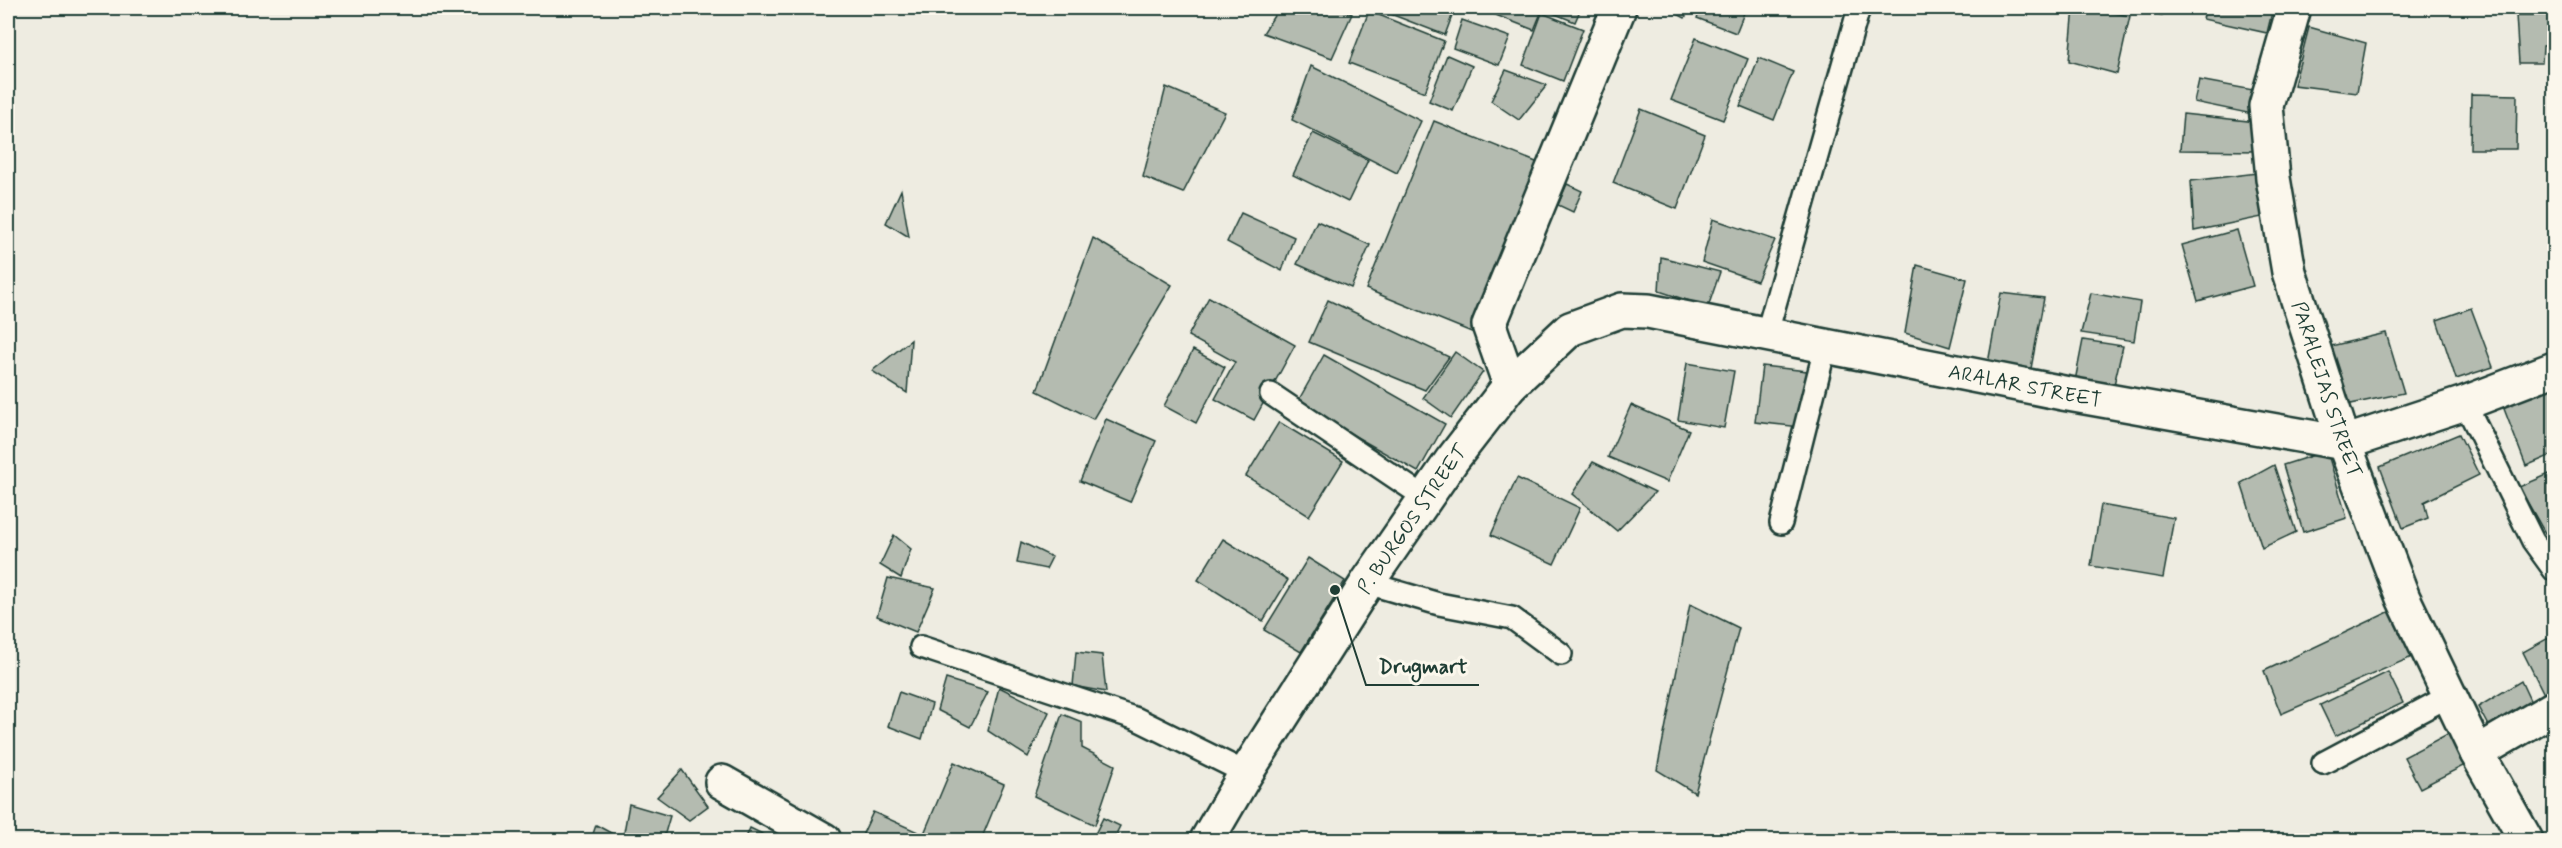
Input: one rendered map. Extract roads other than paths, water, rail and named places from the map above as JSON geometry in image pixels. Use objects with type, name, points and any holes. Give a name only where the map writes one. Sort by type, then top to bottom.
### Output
[{"type":"street","points":[[1510,385],[1489,325],[1619,8]]},
{"type":"street","name":"PARALEJAS STREET","points":[[2294,8],[2266,106],[2273,178],[2289,272],[2344,443],[2403,598],[2476,753],[2526,840]]},
{"type":"street","name":"ARALAR STREET","points":[[1510,385],[1570,329],[1622,310],[1648,311],[1826,348],[2344,443],[2465,403],[2554,369]]},
{"type":"street","name":"P. BURGOS STREET","points":[[1207,840],[1246,773],[1367,583],[1452,460],[1510,385]]},
{"type":"street","points":[[2476,753],[2554,708]]},
{"type":"street","points":[[722,782],[824,840]]},
{"type":"lane","points":[[1766,336],[1859,8]]},
{"type":"lane","points":[[1781,523],[1826,348]]},
{"type":"lane","points":[[1271,394],[1427,499]]},
{"type":"lane","points":[[2465,403],[2533,541],[2554,570]]},
{"type":"lane","points":[[1367,583],[1439,604],[1512,618],[1562,654]]},
{"type":"lane","points":[[921,647],[1137,719],[1246,773]]},
{"type":"lane","points":[[2323,763],[2449,696]]},
{"type":"place","name":"Drugmart","points":[[1335,590]]}]
